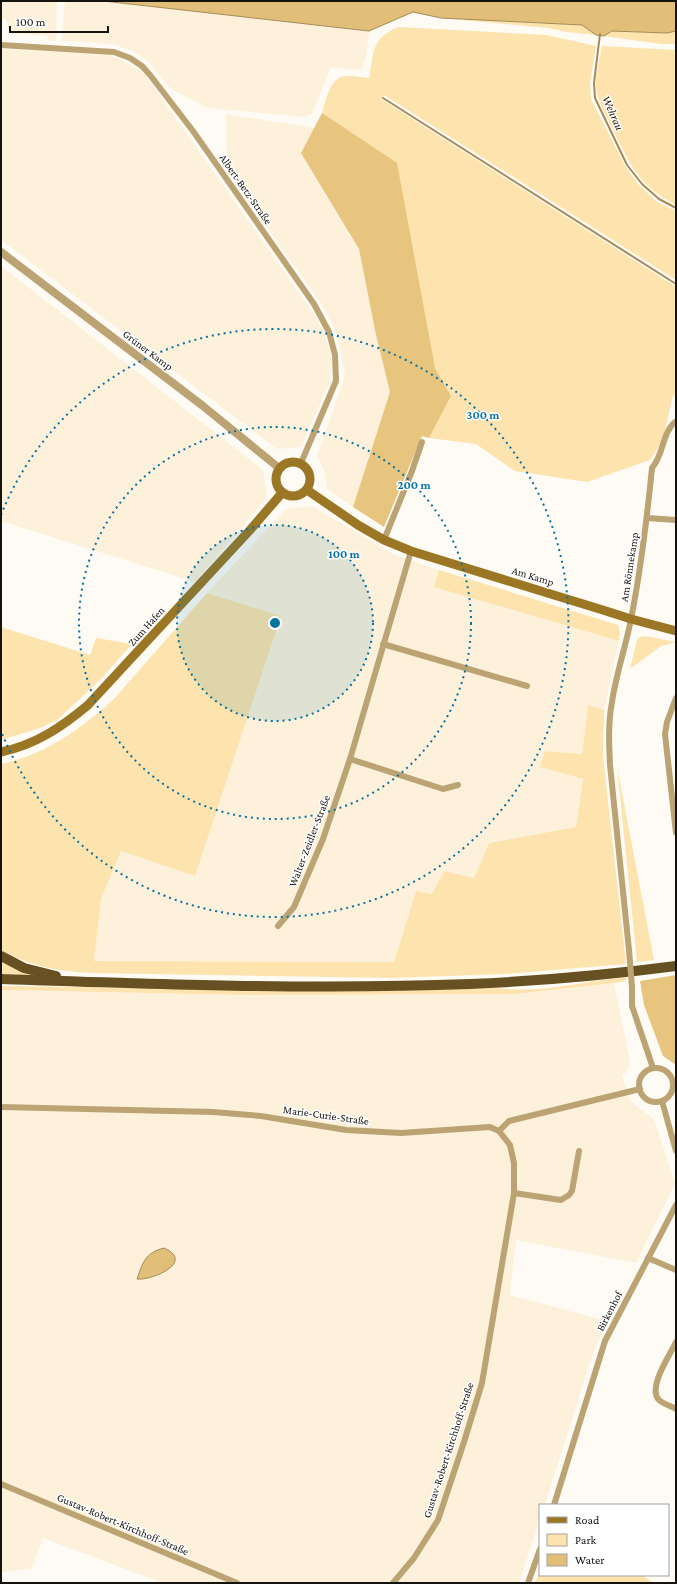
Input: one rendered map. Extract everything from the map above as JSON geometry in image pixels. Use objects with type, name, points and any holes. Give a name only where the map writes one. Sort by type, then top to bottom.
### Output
[{"type":"highway","points":[[1,956],[31,970],[54,976],[99,982]]},
{"type":"highway","points":[[1,979],[280,986],[365,986],[544,980],[676,966]]},
{"type":"main road","points":[[291,462],[301,464],[310,473],[310,484],[307,490],[298,496],[286,496],[276,484],[276,477],[280,468],[291,462]]},
{"type":"main road","name":"Am Kamp","points":[[307,490],[358,526],[384,540],[411,551],[606,610],[631,620],[676,631]]},
{"type":"main road","name":"Zum Hafen","points":[[5,751],[31,743],[58,729],[88,705],[245,536],[282,493]]},
{"type":"street","name":"Albert-Betz-Straße","points":[[1,44],[114,52],[130,58],[142,66],[150,75],[193,131],[314,304],[329,332],[335,355],[336,381],[301,464]]},
{"type":"street","name":"Grüner Kamp","points":[[1,252],[203,406],[280,468]]},
{"type":"street","name":"Am Rönnekamp","points":[[653,1068],[632,1006],[629,950],[609,744],[612,700],[631,620],[647,518],[652,468],[660,454],[668,428],[676,422]]},
{"type":"street","points":[[384,540],[422,442]]},
{"type":"street","name":"Am Rönnekamp","points":[[647,518],[676,520]]},
{"type":"street","name":"Walter-Zeidler-Straße","points":[[278,926],[294,907],[323,840],[350,759],[411,551]]},
{"type":"street","points":[[383,644],[527,686]]},
{"type":"street","points":[[676,698],[667,722],[665,734],[676,833]]},
{"type":"street","points":[[350,759],[443,789],[458,785]]},
{"type":"street","points":[[669,777],[676,776]]},
{"type":"street","points":[[653,1068],[663,1069],[674,1079],[671,1094],[662,1101],[650,1101],[642,1095],[640,1089],[640,1079],[643,1074],[653,1068]]},
{"type":"street","points":[[499,1131],[509,1121],[640,1089]]},
{"type":"street","points":[[662,1101],[676,1150]]},
{"type":"street","name":"Marie-Curie-Straße","points":[[1,1107],[214,1112],[261,1116],[346,1130],[401,1133],[477,1127],[490,1128],[499,1131]]},
{"type":"street","name":"Gustav-Robert-Kirchhoff-Straße","points":[[392,1583],[414,1558],[438,1520],[482,1383],[514,1193],[514,1163],[510,1145],[499,1131]]},
{"type":"street","points":[[514,1193],[561,1200],[569,1195],[572,1190],[579,1151]]},
{"type":"street","name":"Birkenhof","points":[[554,1504],[605,1341],[676,1205]]},
{"type":"street","points":[[648,1258],[676,1270]]},
{"type":"street","points":[[676,1342],[659,1375],[655,1388],[655,1394],[659,1400],[676,1409]]},
{"type":"street","name":"Gustav-Robert-Kirchhoff-Straße","points":[[1,1484],[237,1583]]},
{"type":"street","points":[[528,1583],[539,1552]]},
{"type":"shaded area","points":[[1,1],[57,1],[56,41],[47,40],[48,36],[11,33],[6,19],[1,19]]},
{"type":"shaded area","points":[[65,1],[103,1],[369,31],[366,56],[362,69],[356,70],[331,67],[312,114],[303,117],[208,108],[171,89],[147,61],[133,51],[115,45],[96,42],[61,41]]},
{"type":"shaded area","points":[[1,49],[107,54],[126,62],[144,73],[312,311],[325,333],[331,358],[330,382],[301,447],[277,449],[1,240]]},
{"type":"shaded area","points":[[322,113],[397,163],[435,368],[451,396],[429,438],[422,436],[384,527],[353,507],[390,392],[376,335],[359,249],[301,153]]},
{"type":"shaded area","points":[[226,114],[315,128],[301,153],[359,249],[376,335],[390,392],[353,507],[327,489],[324,470],[317,456],[345,376],[338,337],[324,308],[227,171]]},
{"type":"shaded area","points":[[1,266],[263,470],[267,498],[195,582],[1,521]]},
{"type":"shaded area","points":[[312,506],[395,555],[439,570],[434,587],[619,641],[604,710],[588,705],[582,754],[545,751],[541,767],[583,779],[576,827],[489,843],[474,878],[444,871],[432,894],[416,891],[394,962],[94,961],[101,899],[121,851],[195,875],[281,616],[207,593],[286,509]]},
{"type":"shaded area","points":[[676,975],[676,1065],[663,1056],[644,1005],[640,981]]},
{"type":"shaded area","points":[[614,983],[630,1061],[628,1070],[622,1075],[631,1102],[654,1119],[675,1184],[636,1263],[516,1240],[510,1295],[607,1321],[589,1365],[545,1504],[539,1504],[539,1522],[519,1583],[162,1583],[43,1538],[32,1568],[1,1573],[1,990],[247,995],[515,994]]},
{"type":"green space","points":[[441,18],[582,25],[596,35],[567,32],[548,28]]},
{"type":"green space","points":[[398,27],[546,35],[596,46],[590,83],[591,99],[625,166],[638,184],[657,202],[676,211],[676,280],[384,95],[381,99],[676,287],[676,393],[673,396],[662,442],[650,460],[587,482],[515,471],[476,444],[429,438],[451,396],[435,368],[322,113],[329,91],[335,81],[339,78],[347,76],[369,78],[375,47],[383,36]]},
{"type":"green space","points":[[612,31],[667,33],[676,31],[676,44],[661,44],[604,36]]},
{"type":"green space","points":[[602,46],[676,50],[676,205],[652,190],[636,172],[623,151],[602,107],[598,97],[596,81]]},
{"type":"green space","points":[[439,570],[618,625],[620,634],[619,641],[434,587]]},
{"type":"green space","points":[[207,593],[281,616],[195,876],[121,851],[101,899],[94,961],[394,962],[416,891],[432,894],[444,871],[474,878],[489,843],[576,827],[583,779],[540,767],[545,751],[582,754],[588,705],[604,710],[603,756],[626,964],[504,974],[391,978],[92,973],[45,967],[12,956],[1,950],[1,764],[33,754],[62,739],[89,721],[114,699]]},
{"type":"green space","points":[[1,627],[90,655],[96,638],[132,644],[101,679],[57,720],[40,728],[1,740]]},
{"type":"green space","points":[[645,636],[676,642],[661,646],[630,669],[637,640],[640,637]]},
{"type":"green space","points":[[617,767],[654,960],[637,962]]},
{"type":"green space","points":[[1,958],[30,973],[31,975],[1,974]]},
{"type":"green space","points":[[626,977],[626,981],[614,983],[515,994],[247,995],[1,990],[1,986],[379,991],[499,988],[531,989]]},
{"type":"green space","points":[[539,1572],[539,1576],[643,1576],[653,1583],[535,1583]]},
{"type":"water","points":[[103,1],[676,1],[676,31],[667,33],[612,31],[604,36],[596,35],[582,25],[441,18],[413,12],[369,31]]},
{"type":"water","points":[[164,1248],[173,1253],[175,1259],[168,1270],[152,1277],[137,1279],[146,1259],[153,1253]]},
{"type":"waterway","name":"Wehrau","points":[[600,34],[594,83],[595,98],[627,165],[642,184],[659,199],[676,208]]},
{"type":"waterway","points":[[383,98],[676,284]]}]
